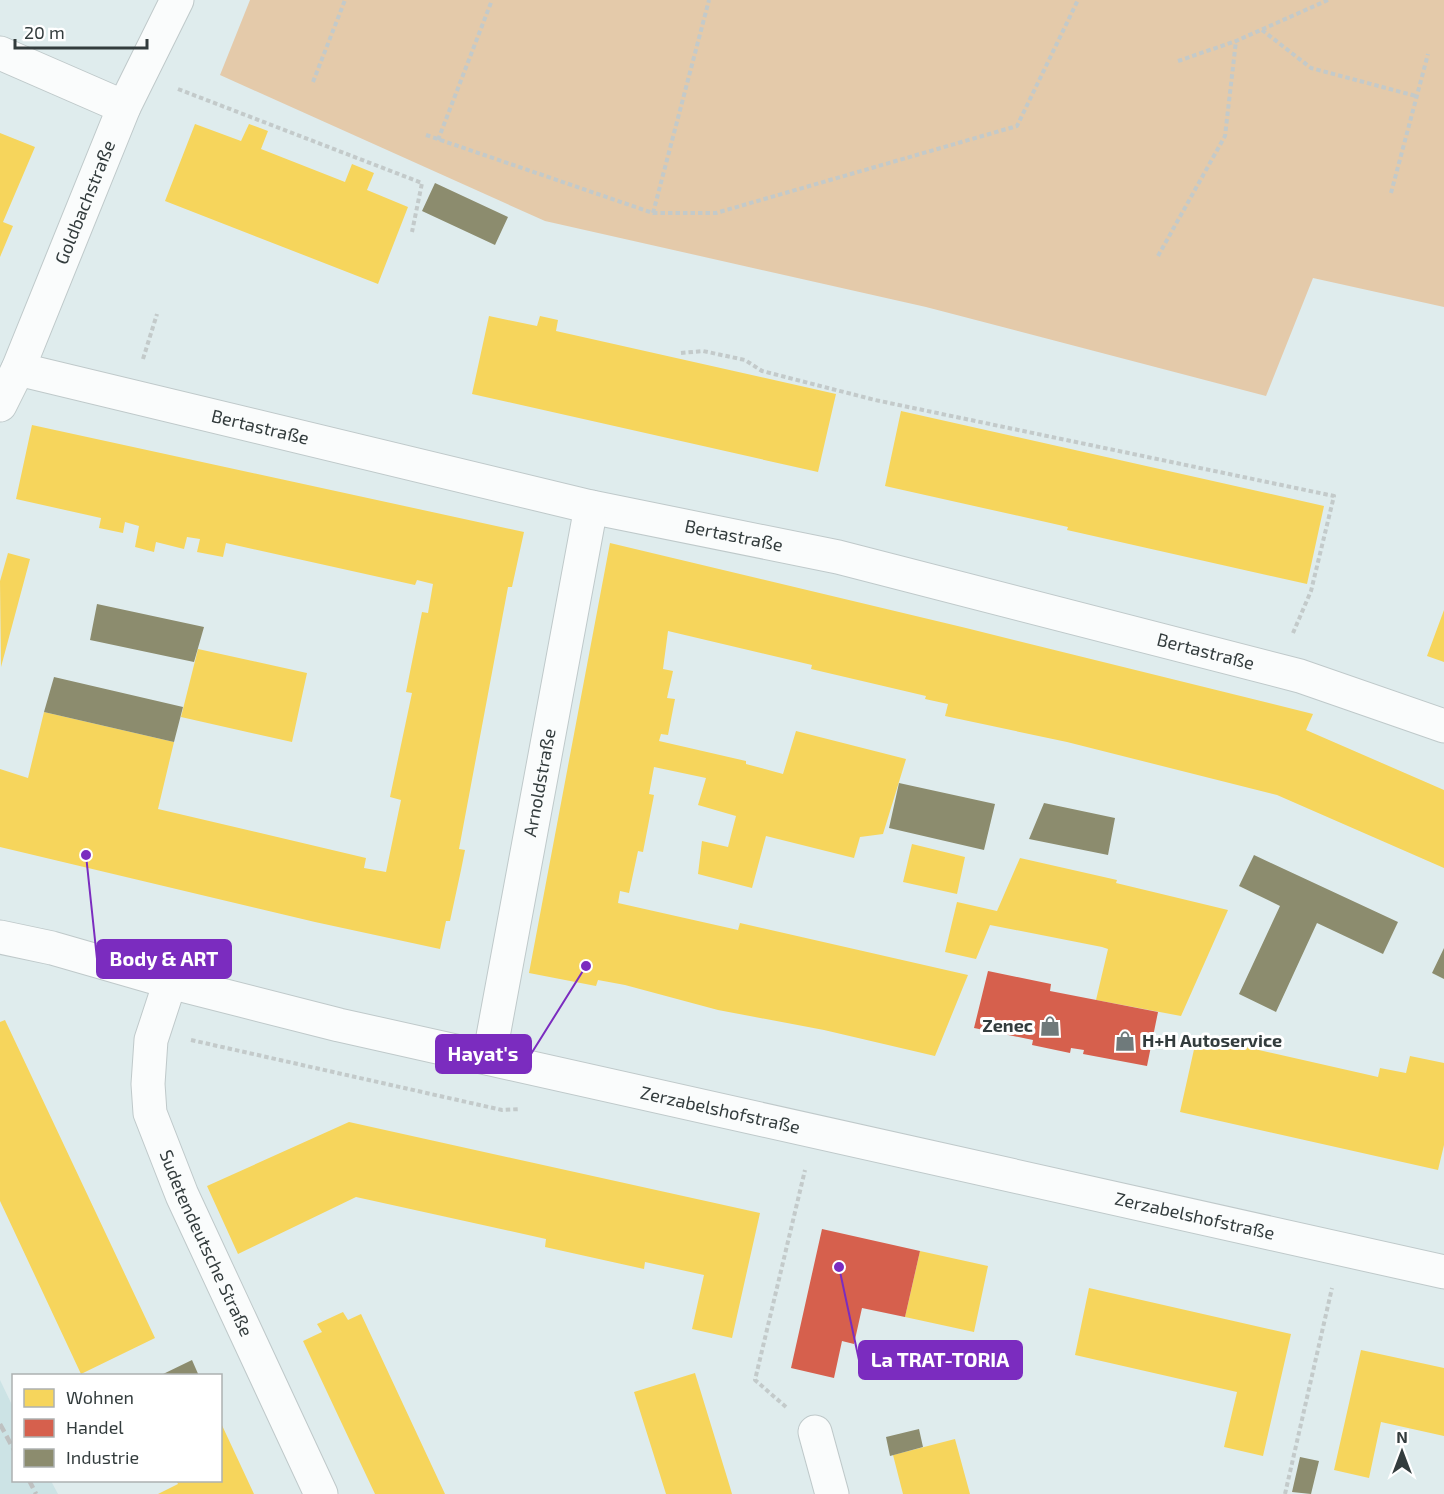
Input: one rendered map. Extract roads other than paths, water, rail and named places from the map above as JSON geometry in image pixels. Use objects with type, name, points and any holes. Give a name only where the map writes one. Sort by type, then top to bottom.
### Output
[{"type":"street","name":"Goldbachstraße","points":[[0,405],[18,369],[124,107],[177,0]]},
{"type":"street","points":[[0,53],[124,107]]},
{"type":"street","name":"Bertastraße","points":[[18,369],[591,507],[838,557],[1299,676],[1444,726]]},
{"type":"street","name":"Arnoldstraße","points":[[489,1058],[591,507]]},
{"type":"street","name":"Zerzabelshofstraße","points":[[0,937],[52,948],[170,982],[339,1025],[1444,1272]]},
{"type":"street","name":"Sudetendeutsche Straße","points":[[170,982],[151,1040],[148,1084],[150,1113],[182,1194],[321,1494]]},
{"type":"street","points":[[815,1432],[832,1494]]},
{"type":"railway","points":[[0,1424],[12,1446]]},
{"type":"railway","points":[[30,1482],[36,1494]]},
{"type":"place","name":"Body & ART","points":[[86,855]]},
{"type":"place","name":"Hayat's","points":[[586,966]]},
{"type":"place","name":"Zenec","points":[[1050,1026]]},
{"type":"place","name":"H+H Autoservice","points":[[1125,1041]]},
{"type":"place","name":"La TRAT-TORIA","points":[[839,1267]]}]
